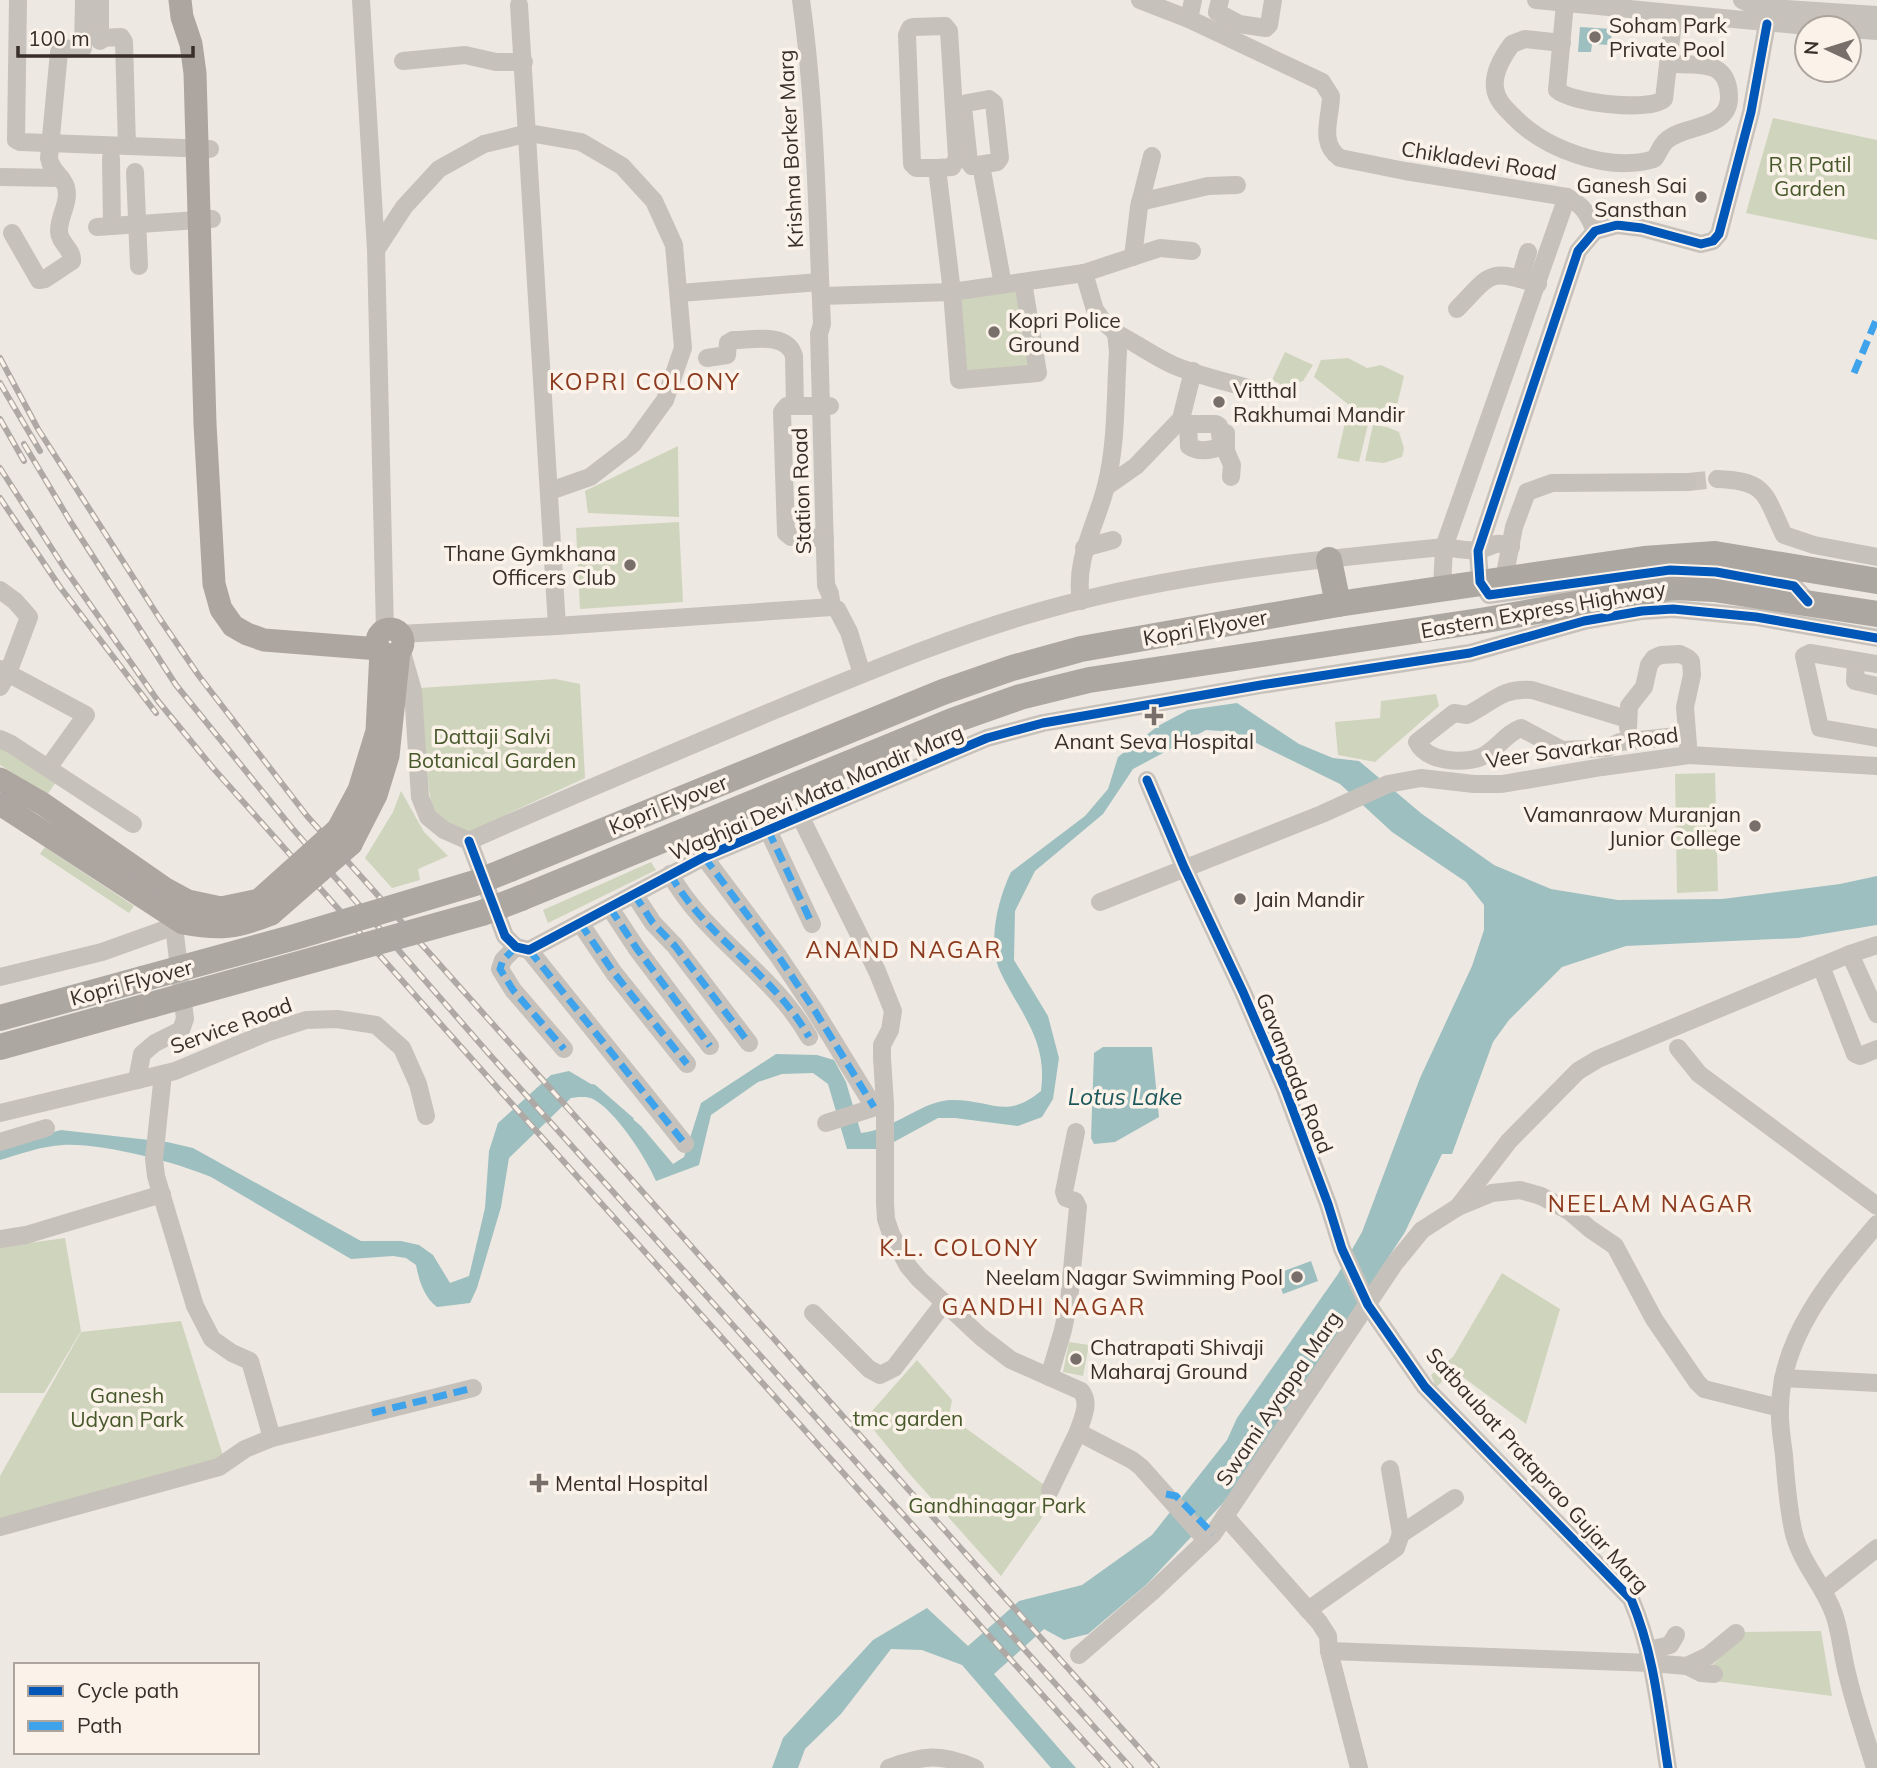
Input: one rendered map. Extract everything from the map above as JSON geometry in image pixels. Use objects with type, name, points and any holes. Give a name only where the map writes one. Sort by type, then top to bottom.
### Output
[{"type":"highway","name":"Eastern Express Highway","points":[[1338,604],[1644,559],[1714,554],[1877,581]]},
{"type":"highway","points":[[1329,560],[1338,604]]},
{"type":"highway","name":"Eastern Express Highway","points":[[1251,657],[1486,620],[1673,598],[1714,589],[1877,614]]},
{"type":"highway","name":"Kopri Flyover","points":[[0,1018],[295,937],[475,883],[943,692],[1012,668],[1082,649],[1338,604]]},
{"type":"highway","name":"Kopri Flyover","points":[[0,1047],[482,914],[952,721],[1020,697],[1089,680],[1251,657]]},
{"type":"main road","points":[[1,790],[182,917],[211,928],[242,926],[344,836],[376,795],[388,756],[389,643],[265,634],[233,626],[221,609],[201,73],[182,17],[180,0]]},
{"type":"street","points":[[18,0],[16,141],[50,144],[127,141],[150,137]]},
{"type":"street","points":[[12,233],[39,280],[70,263],[72,256],[59,231],[67,202],[66,189],[50,163],[50,144],[59,52],[62,49],[83,48],[84,0]]},
{"type":"street","points":[[100,0],[100,39],[121,37],[124,42],[127,141]]},
{"type":"street","points":[[361,0],[376,250],[389,643],[413,691],[420,797],[428,817],[444,830],[469,841],[505,936],[522,949],[685,1144]]},
{"type":"street","name":"Krishna Borker Marg","points":[[801,0],[814,139],[820,289]]},
{"type":"street","name":"Chikladevi Road","points":[[1140,0],[1189,19],[1322,82],[1331,96],[1327,142],[1334,154],[1340,158],[1567,197],[1531,284],[1444,547],[1442,588]]},
{"type":"street","points":[[1189,19],[1193,0]]},
{"type":"street","points":[[1220,0],[1217,12],[1239,24],[1266,28],[1269,25],[1273,0]]},
{"type":"street","points":[[1536,0],[1611,4],[1674,14],[1714,9],[1767,24],[1793,26]]},
{"type":"street","points":[[1742,0],[1748,5],[1756,6],[1877,15]]},
{"type":"street","points":[[1560,2],[1562,43],[1556,87],[1559,92],[1571,98],[1607,103],[1660,103],[1665,97],[1674,14]]},
{"type":"street","points":[[519,5],[529,133],[557,626]]},
{"type":"street","points":[[1492,580],[1478,551],[1578,251],[1595,231],[1617,225],[1642,228],[1701,244],[1713,241],[1721,226],[1752,112],[1767,24]]},
{"type":"street","points":[[945,26],[949,31],[957,158],[952,167],[937,168],[916,168],[912,164],[907,34],[913,27],[945,26]]},
{"type":"street","points":[[1562,43],[1525,39],[1512,44],[1496,74],[1496,95],[1520,123],[1537,138],[1558,150],[1626,165],[1654,159],[1667,140],[1716,120],[1727,110],[1729,88],[1723,73],[1711,66],[1669,64]]},
{"type":"street","points":[[403,61],[465,55],[496,62],[524,62]]},
{"type":"street","points":[[376,250],[404,207],[439,169],[484,144],[529,133],[581,142],[622,166],[654,201],[674,245],[680,293],[683,348],[665,400],[633,444],[590,477],[550,491]]},
{"type":"street","points":[[127,141],[203,149]]},
{"type":"street","points":[[1133,257],[1140,202],[1152,156]]},
{"type":"street","points":[[111,158],[105,226],[137,224],[206,230]]},
{"type":"street","points":[[981,165],[1003,285]]},
{"type":"street","points":[[937,168],[952,292],[959,380],[1038,373],[1023,282]]},
{"type":"street","points":[[135,172],[139,266]]},
{"type":"street","points":[[0,177],[61,178]]},
{"type":"street","points":[[1140,202],[1208,186],[1237,185]]},
{"type":"street","points":[[1567,197],[1587,211],[1595,231]]},
{"type":"street","points":[[680,293],[820,289],[952,292],[1084,273],[1165,248],[1192,251]]},
{"type":"street","points":[[1459,316],[1499,282],[1531,284],[1528,252]]},
{"type":"street","points":[[1084,273],[1095,310],[1102,321],[1116,333],[1139,344],[1162,360],[1262,392]]},
{"type":"street","name":"Station Road","points":[[820,289],[822,324],[819,334],[829,515],[825,538],[826,585],[831,600],[842,616],[862,674]]},
{"type":"street","points":[[1082,601],[1079,587],[1084,548],[1107,508],[1106,487],[1112,450],[1118,352],[1116,333]]},
{"type":"street","points":[[706,359],[727,355],[729,343],[733,340],[782,341],[792,350],[794,356],[794,406]]},
{"type":"street","points":[[1106,487],[1136,466],[1184,418],[1193,371]]},
{"type":"street","points":[[825,406],[784,407],[782,412],[786,533],[791,537],[825,538]]},
{"type":"street","points":[[1184,418],[1225,423],[1226,451],[1232,465],[1231,477]]},
{"type":"street","points":[[1717,479],[1751,483],[1761,490],[1784,535],[1814,545],[1877,557]]},
{"type":"street","points":[[1688,482],[1552,483],[1527,492],[1514,527],[1511,547],[1492,580],[1489,595],[1670,570],[1716,572],[1794,586],[1808,603]]},
{"type":"street","points":[[389,643],[831,600],[835,584],[829,515]]},
{"type":"street","points":[[1084,548],[1113,540]]},
{"type":"street","points":[[469,841],[862,674],[988,627],[1162,582],[1444,547],[1478,551],[1500,542],[1511,547]]},
{"type":"street","points":[[0,590],[15,601],[29,617],[3,677],[86,715],[48,768]]},
{"type":"street","name":"Waghjai Devi Mata Mandir Marg","points":[[522,949],[610,908],[704,856],[987,738],[1043,723],[1261,685],[1470,653],[1584,621],[1642,611],[1673,598],[1756,617],[1877,638]]},
{"type":"street","points":[[1877,664],[1810,653],[1804,656],[1818,726],[1822,730],[1877,738]]},
{"type":"street","points":[[1631,763],[1627,719],[1631,702],[1644,687],[1649,665],[1654,658],[1661,655],[1680,654],[1688,658],[1692,667],[1685,707],[1689,755]]},
{"type":"street","points":[[1856,660],[1854,681],[1877,685]]},
{"type":"street","points":[[1627,719],[1532,690],[1520,689],[1504,692],[1467,715],[1454,713],[1417,740],[1419,746],[1441,760],[1484,755],[1521,728],[1562,750],[1607,748],[1629,741],[1687,735]]},
{"type":"street","points":[[1825,762],[1827,731]]},
{"type":"street","points":[[0,739],[133,824]]},
{"type":"street","name":"Veer Savarkar Road","points":[[1100,902],[1388,784],[1421,778],[1502,784],[1689,755],[1877,766]]},
{"type":"street","points":[[1473,758],[1474,784]]},
{"type":"street","name":"Gavanpada Road","points":[[1147,780],[1285,1090],[1342,1249],[1366,1300]]},
{"type":"street","points":[[800,816],[877,971],[893,1011],[890,1030],[882,1045],[880,1105],[886,1150],[885,1203],[891,1234],[908,1266],[944,1303],[1011,1360],[1081,1391],[1086,1396],[1087,1403],[1078,1432],[1051,1490]]},
{"type":"street","points":[[768,830],[812,924]]},
{"type":"street","points":[[704,856],[714,873],[779,957],[880,1105]]},
{"type":"street","points":[[670,874],[681,895],[779,994],[809,1037]]},
{"type":"street","points":[[634,894],[653,923],[677,949],[749,1043]]},
{"type":"street","points":[[610,908],[637,950],[710,1046]]},
{"type":"street","points":[[0,977],[102,952],[182,917],[185,1019],[181,1030],[155,1043],[142,1054],[137,1080]]},
{"type":"street","points":[[580,923],[607,964],[687,1064]]},
{"type":"street","points":[[1458,1207],[1509,1141],[1578,1071],[1598,1059],[1823,971],[1877,945]]},
{"type":"street","points":[[522,949],[503,960],[500,969],[513,990],[564,1049]]},
{"type":"street","points":[[1852,959],[1877,1014]]},
{"type":"street","points":[[1823,971],[1855,1054],[1860,1056],[1877,1049]]},
{"type":"street","name":"Service Road","points":[[0,1113],[163,1074],[306,1020],[337,1019],[376,1025],[402,1048],[418,1084],[426,1116]]},
{"type":"street","points":[[1678,1048],[1699,1074],[1877,1206]]},
{"type":"street","points":[[163,1074],[154,1159],[156,1176],[195,1306],[212,1339],[250,1361],[272,1438]]},
{"type":"street","points":[[840,1118],[880,1105]]},
{"type":"street","points":[[0,1142],[46,1128]]},
{"type":"street","points":[[1049,1377],[1069,1301],[1078,1208],[1063,1192],[1076,1132]]},
{"type":"street","points":[[1458,1207],[1492,1193],[1520,1190],[1541,1196],[1569,1211],[1615,1245],[1654,1320],[1704,1389],[1780,1408]]},
{"type":"street","points":[[0,1239],[38,1231],[162,1194]]},
{"type":"street","name":"Swami Ayappa Marg","points":[[1079,1655],[1153,1591],[1202,1536],[1225,1516],[1366,1300],[1422,1230],[1458,1207]]},
{"type":"street","points":[[1875,1768],[1848,1676],[1835,1617],[1795,1535],[1786,1485],[1780,1408],[1783,1378],[1795,1341],[1815,1302],[1877,1224]]},
{"type":"street","name":"Satbaubat Prataprao Gujar Marg","points":[[1366,1300],[1425,1387],[1631,1599],[1644,1630],[1650,1656],[1668,1768]]},
{"type":"street","points":[[813,1313],[869,1369],[880,1375],[894,1368],[944,1303]]},
{"type":"street","points":[[1783,1378],[1877,1383]]},
{"type":"street","points":[[0,1527],[219,1467],[245,1449],[272,1438],[473,1388]]},
{"type":"street","points":[[1078,1432],[1141,1467],[1202,1536]]},
{"type":"street","points":[[1308,1609],[1396,1548],[1401,1534],[1390,1469]]},
{"type":"street","points":[[1401,1534],[1455,1498]]},
{"type":"street","points":[[1225,1516],[1308,1609],[1329,1643],[1359,1768]]},
{"type":"street","points":[[1824,1590],[1877,1548]]},
{"type":"street","points":[[1687,1666],[1709,1657],[1736,1633]]},
{"type":"street","points":[[1650,1656],[1670,1645],[1676,1634]]},
{"type":"street","points":[[1329,1643],[1650,1656],[1687,1666],[1701,1673],[1714,1674]]},
{"type":"street","points":[[889,1768],[918,1757],[926,1763],[951,1763],[975,1768]]},
{"type":"green space","name":"R R Patil Garden","points":[[1773,118],[1877,140],[1877,240],[1746,213]]},
{"type":"green space","name":"Kopri Police Ground","points":[[1021,290],[1033,368],[965,375],[958,296]]},
{"type":"green space","points":[[1285,352],[1313,365],[1303,381],[1284,386],[1272,380]]},
{"type":"green space","points":[[1348,358],[1367,368],[1381,365],[1404,376],[1393,422],[1369,420],[1359,462],[1337,458],[1349,405],[1314,377],[1321,360]]},
{"type":"green space","points":[[1373,425],[1399,432],[1404,448],[1402,457],[1384,463],[1365,461]]},
{"type":"green space","points":[[678,446],[679,517],[588,513],[585,491]]},
{"type":"green space","name":"Thane Gymkhana Officers Club","points":[[679,522],[683,602],[580,609],[576,528]]},
{"type":"green space","name":"Dattaji Salvi Botanical Garden","points":[[555,679],[580,684],[585,778],[469,832],[446,822],[433,810],[429,791],[420,688]]},
{"type":"green space","points":[[1436,694],[1439,706],[1375,762],[1338,755],[1335,722],[1380,718],[1381,701]]},
{"type":"green space","points":[[0,740],[60,776],[47,795],[0,765]]},
{"type":"green space","points":[[1715,773],[1718,891],[1677,893],[1675,774]]},
{"type":"green space","points":[[401,791],[424,832],[448,856],[418,869],[420,880],[392,888],[365,858],[393,812]]},
{"type":"green space","points":[[45,847],[134,906],[129,913],[40,854]]},
{"type":"green space","points":[[651,862],[656,870],[548,923],[543,910]]},
{"type":"green space","points":[[65,1238],[81,1331],[44,1393],[0,1393],[0,1247]]},
{"type":"green space","points":[[1502,1273],[1560,1309],[1526,1424],[1455,1371],[1436,1387],[1431,1375],[1453,1357]]},
{"type":"green space","name":"Ganesh Udyan Park","points":[[181,1321],[224,1459],[0,1522],[0,1476],[81,1332]]},
{"type":"green space","name":"Chatrapati Shivaji Maharaj Ground","points":[[1069,1342],[1089,1345],[1083,1376],[1063,1372]]},
{"type":"green space","name":"Gandhinagar Park","points":[[917,1360],[952,1400],[949,1416],[1058,1495],[1001,1576],[907,1471],[865,1419]]},
{"type":"green space","points":[[1821,1631],[1832,1696],[1699,1679],[1745,1632]]},
{"type":"water","name":"Soham Park Private Pool","points":[[1580,27],[1612,29],[1611,45],[1592,44],[1591,52],[1578,52]]},
{"type":"water","points":[[1237,703],[1299,744],[1333,758],[1359,761],[1422,814],[1494,865],[1551,889],[1618,900],[1722,899],[1840,884],[1877,876],[1877,925],[1798,938],[1626,946],[1562,967],[1509,1020],[1493,1042],[1452,1154],[1442,1154],[1405,1232],[1258,1457],[1223,1503],[1147,1584],[1088,1634],[1064,1640],[1044,1629],[994,1674],[1076,1768],[1051,1768],[962,1665],[922,1650],[891,1649],[841,1714],[805,1749],[798,1768],[772,1768],[783,1738],[873,1640],[927,1608],[968,1646],[1019,1601],[1082,1585],[1152,1535],[1227,1440],[1237,1418],[1338,1274],[1362,1232],[1420,1078],[1472,966],[1484,930],[1484,905],[1466,882],[1392,832],[1340,784],[1234,732],[1206,730],[1133,769],[1103,814],[1035,871],[1015,911],[1014,960],[1048,1016],[1059,1058],[1053,1099],[1042,1117],[1018,1126],[938,1118],[881,1149],[847,1149],[828,1084],[813,1073],[782,1074],[758,1082],[711,1115],[699,1165],[656,1181],[638,1148],[602,1105],[591,1098],[571,1098],[509,1158],[501,1207],[470,1303],[437,1307],[423,1288],[416,1265],[406,1258],[393,1256],[351,1259],[211,1177],[178,1165],[117,1150],[79,1145],[47,1147],[0,1160],[0,1146],[61,1130],[167,1142],[193,1148],[361,1241],[401,1241],[419,1245],[433,1255],[450,1283],[469,1276],[485,1208],[489,1151],[498,1123],[551,1075],[569,1071],[591,1084],[641,1126],[673,1164],[684,1157],[701,1103],[776,1054],[817,1055],[834,1060],[846,1082],[861,1133],[886,1126],[942,1101],[967,1101],[1008,1107],[1018,1105],[1041,1091],[1042,1073],[1031,1028],[1000,971],[994,948],[996,921],[1011,872],[1085,816],[1108,789],[1118,757],[1158,726],[1188,710]]},
{"type":"water","name":"Lotus Lake","points":[[1103,1047],[1152,1047],[1159,1117],[1115,1142],[1094,1144],[1091,1138],[1094,1053]]},
{"type":"water","name":"Neelam Nagar Swimming Pool","points":[[1311,1261],[1318,1281],[1283,1294],[1276,1274]]},
{"type":"waterway","points":[[589,1086],[594,1086],[632,1119]]},
{"type":"tunnel","points":[[1688,482],[1717,479]]},
{"type":"railway","points":[[0,358],[38,429],[160,619],[199,676],[307,816],[1157,1768]]},
{"type":"railway","points":[[0,383],[40,451]]},
{"type":"railway","points":[[0,419],[24,461]]},
{"type":"railway","points":[[24,444],[70,521],[176,685],[292,828],[490,1055],[1131,1768]]},
{"type":"railway","points":[[0,468],[65,569],[158,701],[213,768],[1108,1768]]},
{"type":"railway","points":[[0,498],[60,587],[156,713]]},
{"type":"marked path","points":[[1854,373],[1877,318]]},
{"type":"marked path","points":[[768,830],[812,924]]},
{"type":"marked path","points":[[704,857],[779,957],[874,1107]]},
{"type":"marked path","points":[[670,874],[702,917],[777,994],[809,1037]]},
{"type":"marked path","points":[[634,894],[653,923],[675,946],[749,1043]]},
{"type":"marked path","points":[[610,908],[637,949],[710,1046]]},
{"type":"marked path","points":[[580,923],[614,973],[687,1064]]},
{"type":"marked path","points":[[516,947],[503,960],[500,969],[513,990],[564,1049]]},
{"type":"marked path","points":[[529,950],[685,1144]]},
{"type":"marked path","points":[[372,1413],[473,1388]]},
{"type":"marked path","points":[[1166,1494],[1176,1496],[1213,1534]]},
{"type":"cycle path","points":[[1767,24],[1751,112],[1719,234],[1713,241],[1701,244],[1642,228],[1617,225],[1595,231],[1578,251],[1478,551],[1480,582],[1489,595],[1670,570],[1716,572],[1794,586],[1808,602]]},
{"type":"cycle path","points":[[469,841],[505,936],[516,947],[529,950],[704,857],[987,738],[1043,723],[1261,685],[1470,653],[1584,621],[1642,611],[1673,609],[1756,617],[1877,638]]},
{"type":"cycle path","points":[[1147,780],[1285,1089],[1342,1249],[1368,1305],[1425,1387],[1631,1599],[1650,1661],[1668,1768]]},
{"type":"place","name":"Soham Park Private Pool","points":[[1595,37]]},
{"type":"place","name":"Ganesh Sai Sansthan","points":[[1701,197]]},
{"type":"place","name":"Kopri Police Ground","points":[[994,332]]},
{"type":"place","name":"Vitthal Rakhumai Mandir","points":[[1219,402]]},
{"type":"place","name":"Thane Gymkhana Officers Club","points":[[630,565]]},
{"type":"place","name":"Anant Seva Hospital","points":[[1154,716]]},
{"type":"place","name":"Vamanraow Muranjan Junior College","points":[[1755,826]]},
{"type":"place","name":"Jain Mandir","points":[[1240,899]]},
{"type":"place","name":"Neelam Nagar Swimming Pool","points":[[1297,1277]]},
{"type":"place","name":"Chatrapati Shivaji Maharaj Ground","points":[[1076,1359]]},
{"type":"place","name":"Mental Hospital","points":[[539,1483]]},
{"type":"district","name":"KOPRI COLONY","points":[[645,381]]},
{"type":"district","name":"ANAND NAGAR","points":[[904,949]]},
{"type":"district","name":"NEELAM NAGAR","points":[[1651,1203]]},
{"type":"district","name":"K.L. COLONY","points":[[959,1247]]},
{"type":"district","name":"GANDHI NAGAR","points":[[1044,1306]]},
{"type":"park label","name":"tmc garden","points":[[908,1418]]}]
